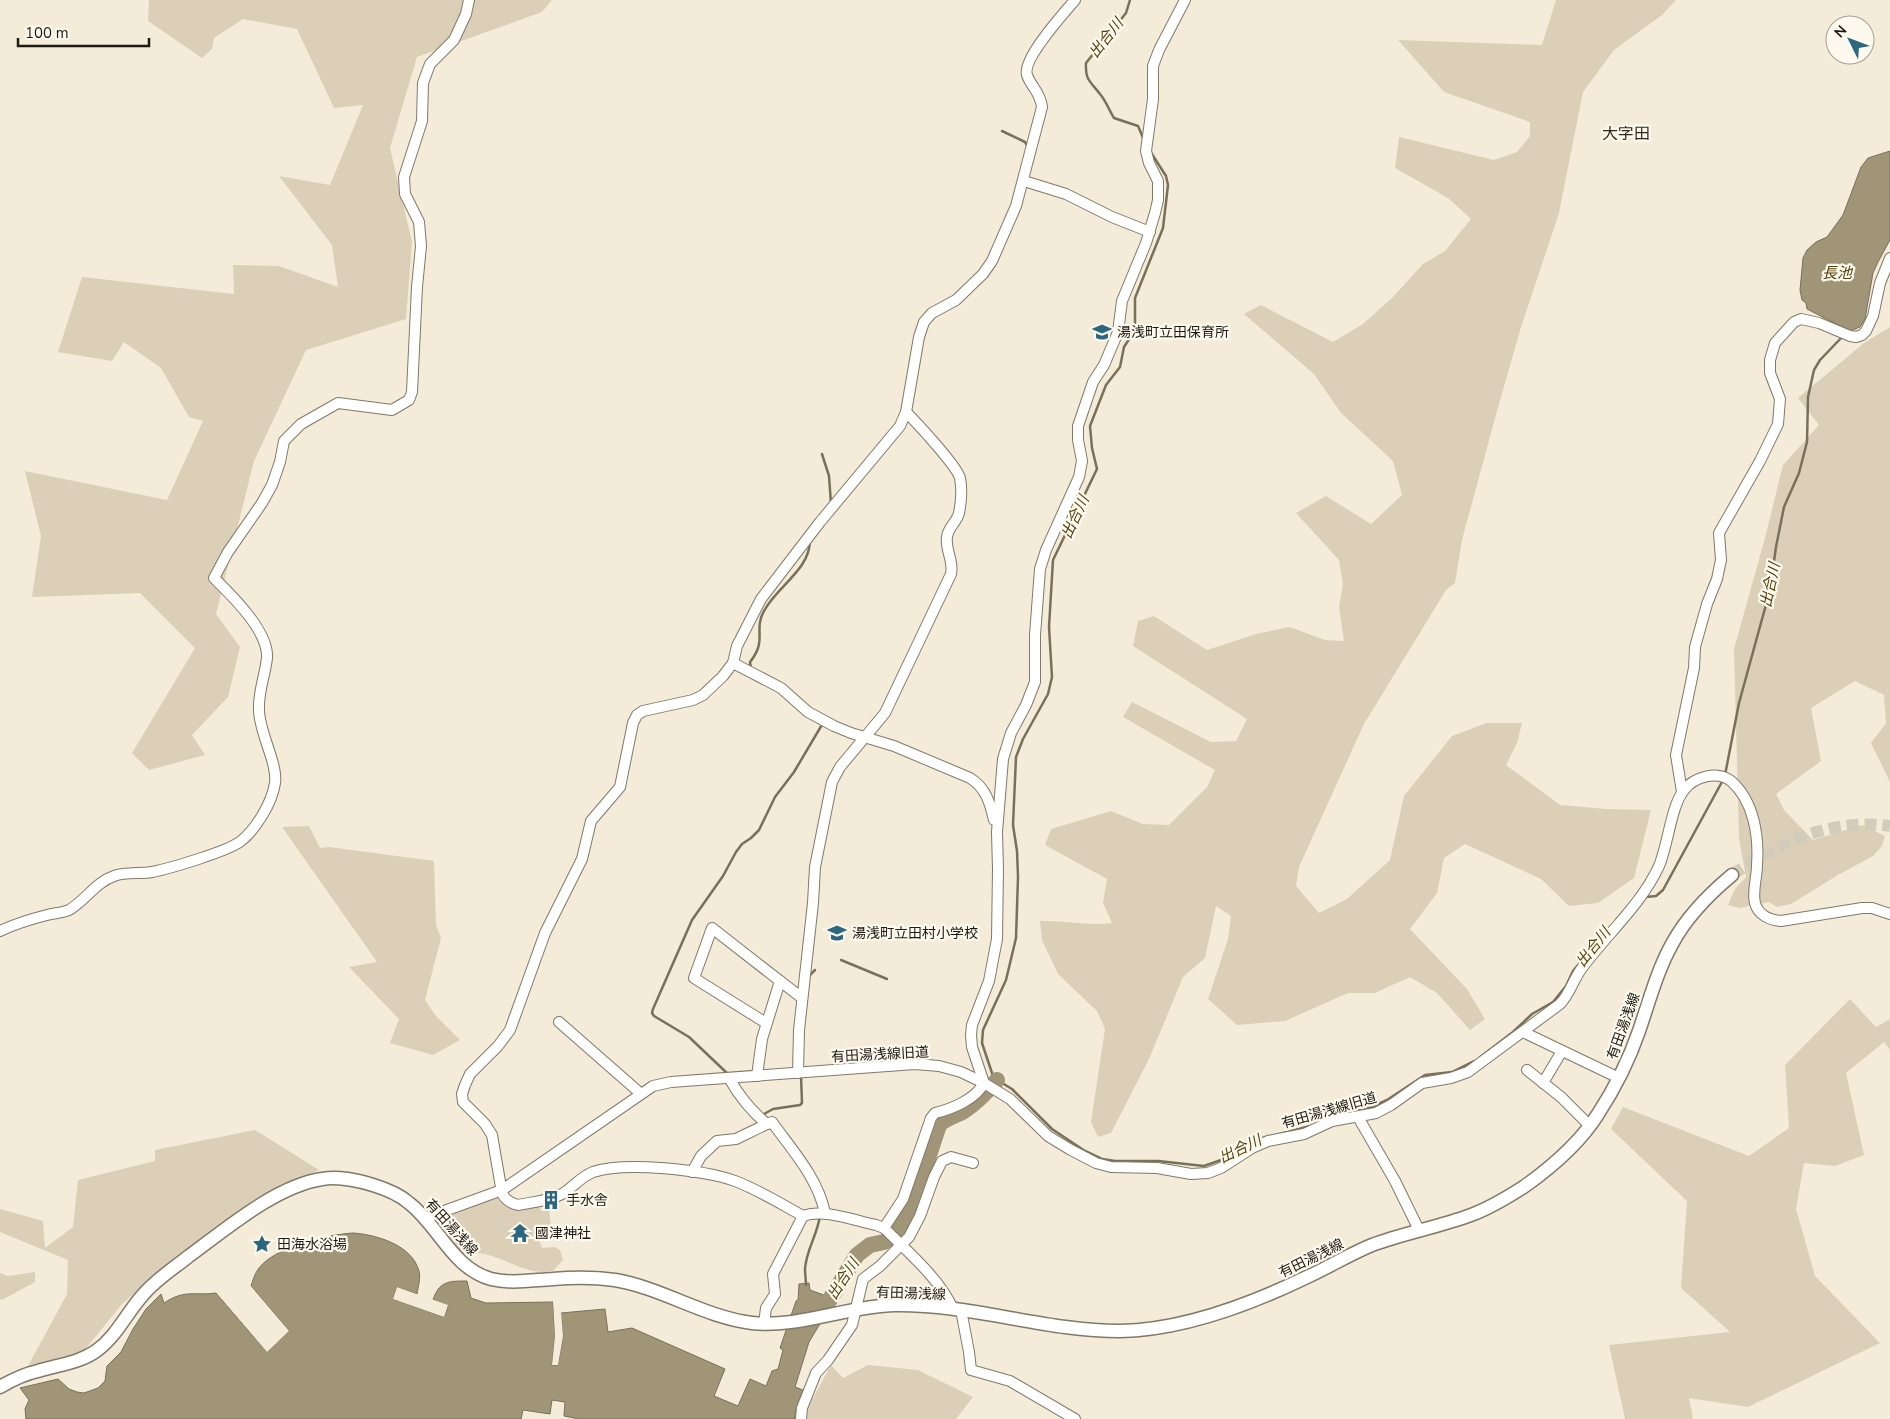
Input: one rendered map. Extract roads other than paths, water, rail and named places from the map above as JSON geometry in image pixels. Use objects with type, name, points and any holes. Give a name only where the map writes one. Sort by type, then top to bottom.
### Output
[{"type":"main road","name":"有田湯浅線","points":[[0,1387],[23,1376],[80,1360],[96,1352],[111,1338],[139,1298],[160,1279],[244,1216],[280,1194],[320,1179],[334,1178],[369,1184],[403,1198],[425,1218],[459,1260],[472,1270],[488,1278],[513,1281],[577,1277],[613,1280],[641,1286],[726,1317],[764,1324],[783,1323],[855,1308],[897,1305],[957,1310],[1106,1330],[1150,1329],[1247,1304],[1310,1276],[1361,1250],[1471,1215],[1510,1196],[1554,1163],[1590,1126],[1618,1078],[1637,1037],[1652,990],[1670,947],[1692,913],[1732,875]]},
{"type":"street","points":[[0,931],[23,922],[66,912],[114,875],[152,872],[226,849],[241,841],[269,804],[276,782],[266,739],[260,724],[258,709],[260,688],[266,663],[266,644],[238,602],[214,578],[228,552],[262,503],[272,485],[280,462],[284,441],[301,424],[338,403],[392,410],[409,400],[412,392],[414,372],[417,287],[421,246],[419,222],[405,194],[404,177],[422,121],[423,83],[430,64],[454,40],[466,14],[469,0]]},
{"type":"street","points":[[803,1216],[735,1181],[692,1172],[635,1167],[598,1171],[586,1175],[562,1194],[518,1205],[508,1202],[503,1196],[492,1135],[485,1124],[463,1102],[462,1094],[467,1077],[498,1046],[510,1030],[546,933],[582,859],[591,821],[620,787],[633,723],[637,715],[698,698],[723,676],[732,663],[737,646],[762,599],[820,522],[900,426],[906,412],[919,337],[924,322],[932,313],[956,300],[987,268],[1007,227],[1024,181],[1042,107],[1040,96],[1028,78],[1027,71],[1034,52],[1047,32],[1075,0]]},
{"type":"street","points":[[884,1228],[904,1199],[931,1118],[935,1113],[970,1098],[984,1083],[970,1035],[992,970],[997,939],[997,832],[1005,748],[1031,696],[1035,682],[1035,635],[1040,569],[1046,550],[1079,477],[1082,461],[1078,440],[1078,426],[1093,382],[1104,365],[1118,332],[1122,301],[1150,232],[1158,200],[1158,181],[1149,163],[1146,151],[1153,99],[1153,66],[1159,50],[1185,0]]},
{"type":"street","points":[[1024,181],[1066,194],[1105,214],[1150,232]]},
{"type":"street","points":[[1682,792],[1676,755],[1694,668],[1695,647],[1707,604],[1717,579],[1721,560],[1720,533],[1778,424],[1780,399],[1770,373],[1770,360],[1775,343],[1794,322],[1801,319],[1819,323],[1850,336],[1862,335],[1873,316],[1880,283],[1890,258]]},
{"type":"street","points":[[798,1073],[799,1030],[814,903],[815,867],[832,782],[840,767],[885,713],[951,574],[953,566],[947,548],[947,537],[949,528],[959,513],[960,478],[950,462],[906,412]]},
{"type":"street","points":[[732,663],[781,688],[800,706],[818,718],[851,734],[915,754],[977,782],[985,791],[997,832]]},
{"type":"street","points":[[1682,792],[1691,783],[1713,776],[1726,778],[1742,793],[1750,808],[1756,834],[1758,864],[1754,897],[1759,910],[1770,919],[1788,921],[1862,908],[1872,908],[1890,914]]},
{"type":"street","name":"有田湯浅線旧道","points":[[425,1218],[502,1190],[640,1093],[662,1083],[925,1064],[961,1072],[984,1083],[1010,1099],[1041,1130],[1056,1141],[1096,1163],[1111,1167],[1157,1168],[1192,1174],[1208,1173],[1221,1168],[1252,1148],[1268,1141],[1304,1134],[1332,1121],[1358,1117],[1383,1110],[1422,1083],[1451,1078],[1468,1072],[1565,999],[1582,967],[1647,887],[1664,852],[1676,805],[1682,792]]},
{"type":"street","points":[[766,1023],[694,978],[712,928],[802,998]]},
{"type":"street","points":[[757,1076],[759,1052],[780,980]]},
{"type":"street","points":[[559,1022],[640,1093]]},
{"type":"street","points":[[1523,1032],[1618,1078]]},
{"type":"street","points":[[1543,1082],[1562,1051]]},
{"type":"street","points":[[1527,1070],[1543,1082],[1590,1126]]},
{"type":"street","points":[[729,1078],[748,1106],[767,1124]]},
{"type":"street","points":[[1358,1117],[1396,1181],[1419,1230]]},
{"type":"street","points":[[692,1172],[702,1156],[717,1141],[736,1139],[772,1122],[813,1181],[821,1199],[824,1213]]},
{"type":"street","points":[[801,1419],[802,1408],[816,1373],[828,1360],[852,1325],[863,1279],[910,1237],[942,1161],[951,1157],[973,1163]]},
{"type":"street","points":[[764,1324],[766,1308],[775,1294],[773,1274],[803,1216],[810,1213],[824,1213],[876,1225],[884,1228],[943,1290],[957,1310],[969,1352],[970,1370],[1010,1381],[1075,1419]]},
{"type":"water","name":"長池","points":[[1890,151],[1890,240],[1873,273],[1865,319],[1860,327],[1850,331],[1807,309],[1806,303],[1802,300],[1800,290],[1803,258],[1807,250],[1816,242],[1827,237],[1843,215],[1861,167],[1868,158]]},
{"type":"water","points":[[354,1233],[373,1236],[392,1243],[409,1254],[415,1262],[420,1274],[417,1294],[397,1287],[393,1299],[444,1317],[448,1306],[433,1300],[438,1289],[446,1283],[467,1281],[471,1298],[486,1303],[553,1302],[555,1336],[552,1365],[558,1365],[563,1336],[561,1313],[605,1309],[608,1332],[632,1328],[725,1369],[714,1396],[738,1406],[750,1379],[766,1386],[772,1371],[778,1369],[783,1350],[780,1348],[796,1301],[798,1300],[799,1284],[809,1283],[810,1290],[835,1299],[809,1342],[795,1387],[803,1390],[795,1413],[795,1419],[579,1419],[564,1416],[565,1402],[552,1400],[550,1414],[523,1410],[521,1419],[26,1419],[25,1409],[29,1400],[20,1388],[58,1379],[69,1389],[77,1392],[84,1393],[98,1388],[105,1381],[107,1366],[121,1352],[146,1309],[161,1294],[164,1303],[184,1294],[216,1293],[267,1352],[289,1331],[251,1286],[259,1268],[277,1254],[289,1248],[330,1236]]},
{"type":"waterway","name":"出合川","points":[[1130,0],[1126,13],[1086,63],[1086,73],[1114,118],[1138,126],[1144,140]]},
{"type":"waterway","points":[[1002,131],[1025,142],[1028,147]]},
{"type":"waterway","name":"出合川","points":[[1150,151],[1166,176],[1168,185],[1163,228],[1135,298],[1135,327],[1133,333],[1124,347],[1120,367],[1106,385],[1090,426],[1092,448],[1097,469],[1053,560],[1049,627],[1052,677],[1048,694],[1023,739],[1016,757],[1013,825],[1018,877],[1016,938],[1006,980],[983,1030],[982,1043],[993,1076],[997,1080],[1012,1089],[1052,1129],[1085,1151],[1102,1159],[1115,1161],[1158,1161],[1204,1166],[1224,1159],[1251,1142],[1266,1137]]},
{"type":"waterway","points":[[987,276],[994,266]]},
{"type":"waterway","name":"出合川","points":[[1725,775],[1739,703],[1770,590],[1784,507],[1799,473],[1807,442],[1808,397],[1814,370],[1820,360],[1843,336]]},
{"type":"waterway","points":[[822,454],[829,476],[831,504]]},
{"type":"waterway","points":[[751,669],[750,662],[758,647],[760,624],[764,611],[805,560],[809,551],[810,540]]},
{"type":"waterway","points":[[729,1075],[689,1037],[654,1016],[652,1013],[653,1009],[692,920],[723,876],[736,852],[742,844],[759,830],[775,797],[794,772],[823,723]]},
{"type":"waterway","name":"出合川","points":[[1646,897],[1656,896],[1663,890],[1723,780]]},
{"type":"waterway","name":"出合川","points":[[1616,920],[1633,900]]},
{"type":"waterway","name":"出合川","points":[[1479,1058],[1513,1032],[1532,1014],[1553,1002],[1566,986],[1573,971],[1588,953]]},
{"type":"waterway","points":[[841,960],[887,979]]},
{"type":"waterway","points":[[809,976],[815,970]]},
{"type":"waterway","name":"出合川","points":[[1331,1116],[1372,1107],[1387,1100],[1425,1075],[1452,1072],[1474,1061]]},
{"type":"waterway","points":[[764,1114],[773,1109],[800,1105],[802,1103],[801,1076]]},
{"type":"waterway","name":"出合川","points":[[821,1314],[857,1255],[870,1245],[884,1242],[894,1235],[913,1204],[939,1125],[974,1104],[997,1080]]},
{"type":"waterway","name":"出合川","points":[[1272,1136],[1310,1126]]},
{"type":"waterway","points":[[806,1285],[806,1262],[820,1215]]},
{"type":"tunnel","points":[[1732,875],[1768,852],[1807,835],[1847,826],[1868,824],[1890,826]]},
{"type":"place","name":"湯浅町立田保育所","points":[[1102,332]]},
{"type":"place","name":"湯浅町立田村小学校","points":[[837,933]]},
{"type":"place","name":"手水舎","points":[[551,1200]]},
{"type":"place","name":"國津神社","points":[[520,1233]]},
{"type":"place","name":"田海水浴場","points":[[262,1244]]},
{"type":"district","name":"大字田","points":[[1626,133]]}]
